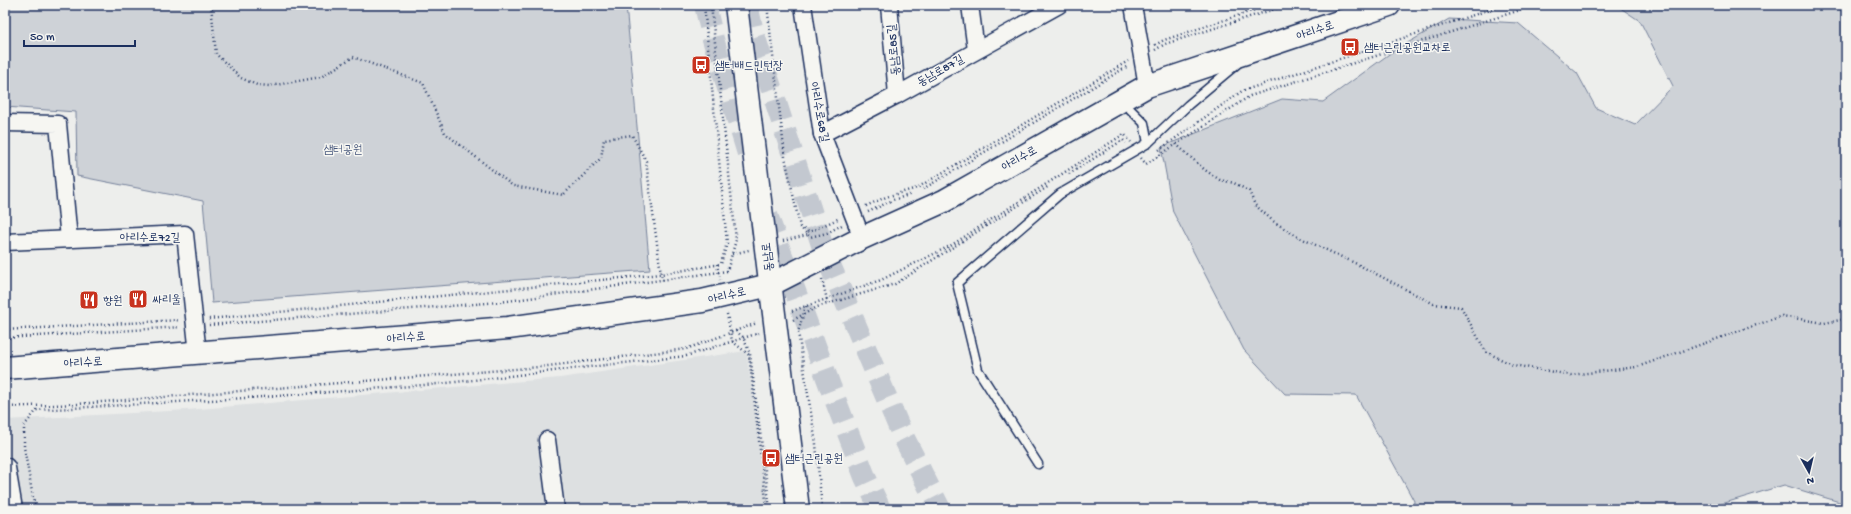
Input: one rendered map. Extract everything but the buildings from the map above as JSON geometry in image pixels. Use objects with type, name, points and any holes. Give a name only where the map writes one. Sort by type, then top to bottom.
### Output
[{"type":"main road","name":"동남로","points":[[736,5],[798,509]]},
{"type":"main road","name":"아리수로","points":[[5,368],[198,354],[508,328],[702,301],[770,285],[856,223],[944,201],[1146,86],[1389,5]]},
{"type":"street","name":"아리수로68길","points":[[803,5],[822,134],[856,223]]},
{"type":"street","name":"동남로85길","points":[[889,5],[897,95]]},
{"type":"street","points":[[970,5],[976,50]]},
{"type":"street","points":[[1133,5],[1146,86]]},
{"type":"street","name":"동남로87길","points":[[822,134],[897,95],[1055,6]]},
{"type":"street","points":[[5,123],[58,124],[69,239]]},
{"type":"street","name":"아리수로72길","points":[[5,242],[185,234],[198,354]]},
{"type":"street","points":[[547,440],[556,509]]},
{"type":"street","points":[[5,468],[12,509]]},
{"type":"lane","points":[[1038,464],[978,370],[957,283],[1060,194],[1148,143],[1188,105],[1250,52]]},
{"type":"lane","points":[[1122,100],[1144,123],[1148,143]]},
{"type":"path","points":[[211,5],[216,54],[241,78],[257,85],[270,86],[321,77],[353,57],[423,83],[445,133],[514,186],[563,195],[601,158],[604,138],[632,135],[646,161],[663,280]]},
{"type":"path","points":[[5,330],[194,323],[236,317],[661,274],[721,264],[727,243],[704,5]]},
{"type":"path","points":[[5,338],[194,323],[500,302],[727,271],[736,240],[711,5]]},
{"type":"path","points":[[768,5],[785,157],[800,227],[810,237],[856,223],[893,200],[917,193],[1164,40],[1270,5]]},
{"type":"path","points":[[800,227],[809,232],[856,223],[886,196],[917,188],[1141,55],[1165,44],[1287,5]]},
{"type":"path","points":[[1158,150],[1242,91],[1504,5]]},
{"type":"path","points":[[1066,172],[1124,134],[1146,164],[1250,96],[1536,5]]},
{"type":"path","points":[[35,509],[24,447],[24,426],[37,410],[438,384],[686,356],[743,337],[776,329],[817,307],[895,284],[1123,140],[1146,159]]},
{"type":"path","points":[[1176,144],[1215,177],[1220,180],[1234,183],[1249,191],[1255,206],[1273,221],[1296,236],[1357,264],[1434,304],[1461,307],[1486,352],[1513,365],[1571,375],[1636,367],[1782,316],[1824,324],[1846,319]]},
{"type":"path","points":[[806,306],[798,332],[816,444],[822,509]]},
{"type":"path","points":[[736,331],[743,337],[750,354],[768,509]]},
{"type":"path","points":[[732,341],[749,355],[768,509]]},
{"type":"shaded area","points":[[746,351],[770,509],[5,509],[5,420],[187,410],[560,378]]},
{"type":"green space","name":"샘터공원","points":[[5,5],[626,5],[650,270],[212,303],[203,201],[77,176],[76,112],[5,107]]},
{"type":"green space","points":[[1616,5],[1846,5],[1846,504],[1784,485],[1705,509],[1413,509],[1414,501],[1356,395],[1285,394],[1244,350],[1173,212],[1161,147],[1282,99],[1323,102],[1392,52],[1449,19],[1518,23],[1577,73],[1596,108],[1635,125],[1673,86],[1640,21]]},
{"type":"tunnel","points":[[705,5],[713,39],[749,157]]},
{"type":"tunnel","points":[[747,5],[753,32],[824,251],[902,434],[940,509]]},
{"type":"tunnel","points":[[767,215],[830,386],[865,477],[880,509]]},
{"type":"place","name":"샘터근린공원교차로","points":[[1350,47]]},
{"type":"place","name":"샘터배드민턴장","points":[[701,65]]},
{"type":"place","name":"싸리울","points":[[138,299]]},
{"type":"place","name":"향원","points":[[89,300]]},
{"type":"place","name":"샘터근린공원","points":[[771,458]]}]
